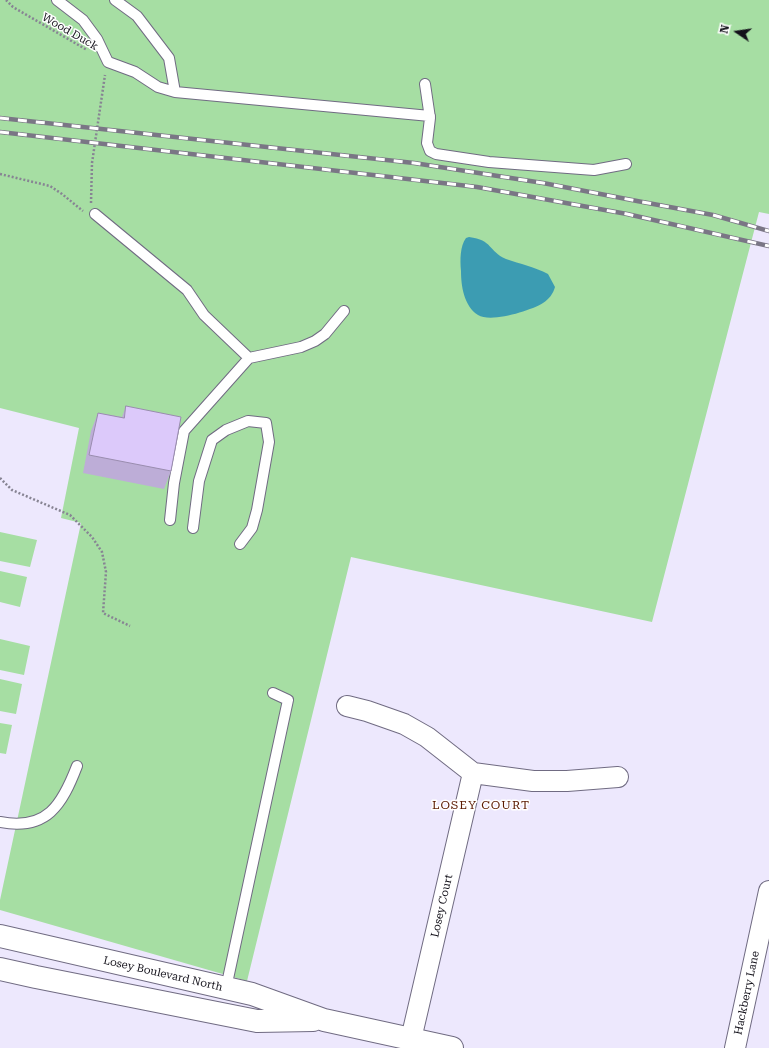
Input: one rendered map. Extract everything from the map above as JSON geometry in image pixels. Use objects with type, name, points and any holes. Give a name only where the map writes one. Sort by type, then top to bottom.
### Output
[{"type":"main road","name":"Losey Boulevard North","points":[[0,936],[263,996],[324,1020],[452,1048]]},
{"type":"main road","name":"Losey Boulevard North","points":[[0,969],[257,1021],[324,1020]]},
{"type":"street","points":[[347,706],[367,711],[404,724],[427,737],[473,773],[532,781],[567,781],[618,777]]},
{"type":"street","name":"Losey Court","points":[[412,1039],[473,773]]},
{"type":"street","name":"Hackberry Lane","points":[[735,1048],[769,891]]},
{"type":"lane","points":[[57,0],[83,20],[97,39],[108,62],[135,72],[158,87],[174,92],[430,116]]},
{"type":"lane","points":[[116,0],[137,16],[169,58],[174,92]]},
{"type":"lane","points":[[425,84],[430,116],[427,143],[430,151],[436,154],[489,162],[594,170],[626,164]]},
{"type":"lane","points":[[95,214],[187,290],[204,315],[249,358]]},
{"type":"lane","points":[[170,520],[174,483],[184,431],[249,358],[301,347],[315,341],[325,334],[344,311]]},
{"type":"lane","points":[[193,528],[199,481],[212,440],[226,430],[248,421],[266,423],[269,442],[257,510],[252,528],[240,544]]},
{"type":"lane","points":[[226,988],[288,700],[273,693]]},
{"type":"lane","points":[[0,822],[25,824],[41,819],[55,808],[67,791],[77,766]]},
{"type":"path","name":"Wood Duck","points":[[6,0],[13,7],[108,62]]},
{"type":"path","points":[[0,174],[50,186],[86,214],[95,214],[91,201],[92,163],[108,62]]},
{"type":"path","points":[[0,478],[12,490],[70,515],[92,537],[102,552],[106,572],[103,613],[130,626]]},
{"type":"green space","points":[[0,0],[769,0],[769,214],[759,212],[652,622],[351,557],[247,981],[0,910],[0,900],[81,523],[61,518],[79,428],[0,408]]},
{"type":"green space","points":[[0,532],[37,540],[30,567],[0,561]]},
{"type":"green space","points":[[0,571],[27,577],[20,607],[0,602]]},
{"type":"green space","points":[[0,639],[30,646],[24,675],[0,670]]},
{"type":"green space","points":[[0,679],[22,684],[16,714],[0,711]]},
{"type":"green space","points":[[0,723],[12,725],[6,754],[0,753]]},
{"type":"water","points":[[469,237],[477,238],[487,243],[496,253],[506,259],[533,267],[548,274],[555,287],[553,292],[545,301],[537,306],[520,312],[492,318],[478,315],[466,301],[462,283],[461,253],[464,241]]},
{"type":"building","points":[[126,406],[181,417],[171,471],[89,455],[98,413],[124,418]]},
{"type":"railway","points":[[0,118],[414,163],[543,183],[713,215],[769,231]]},
{"type":"railway","points":[[0,132],[477,187],[627,214],[769,246]]},
{"type":"district","name":"LOSEY COURT","points":[[481,805]]}]
